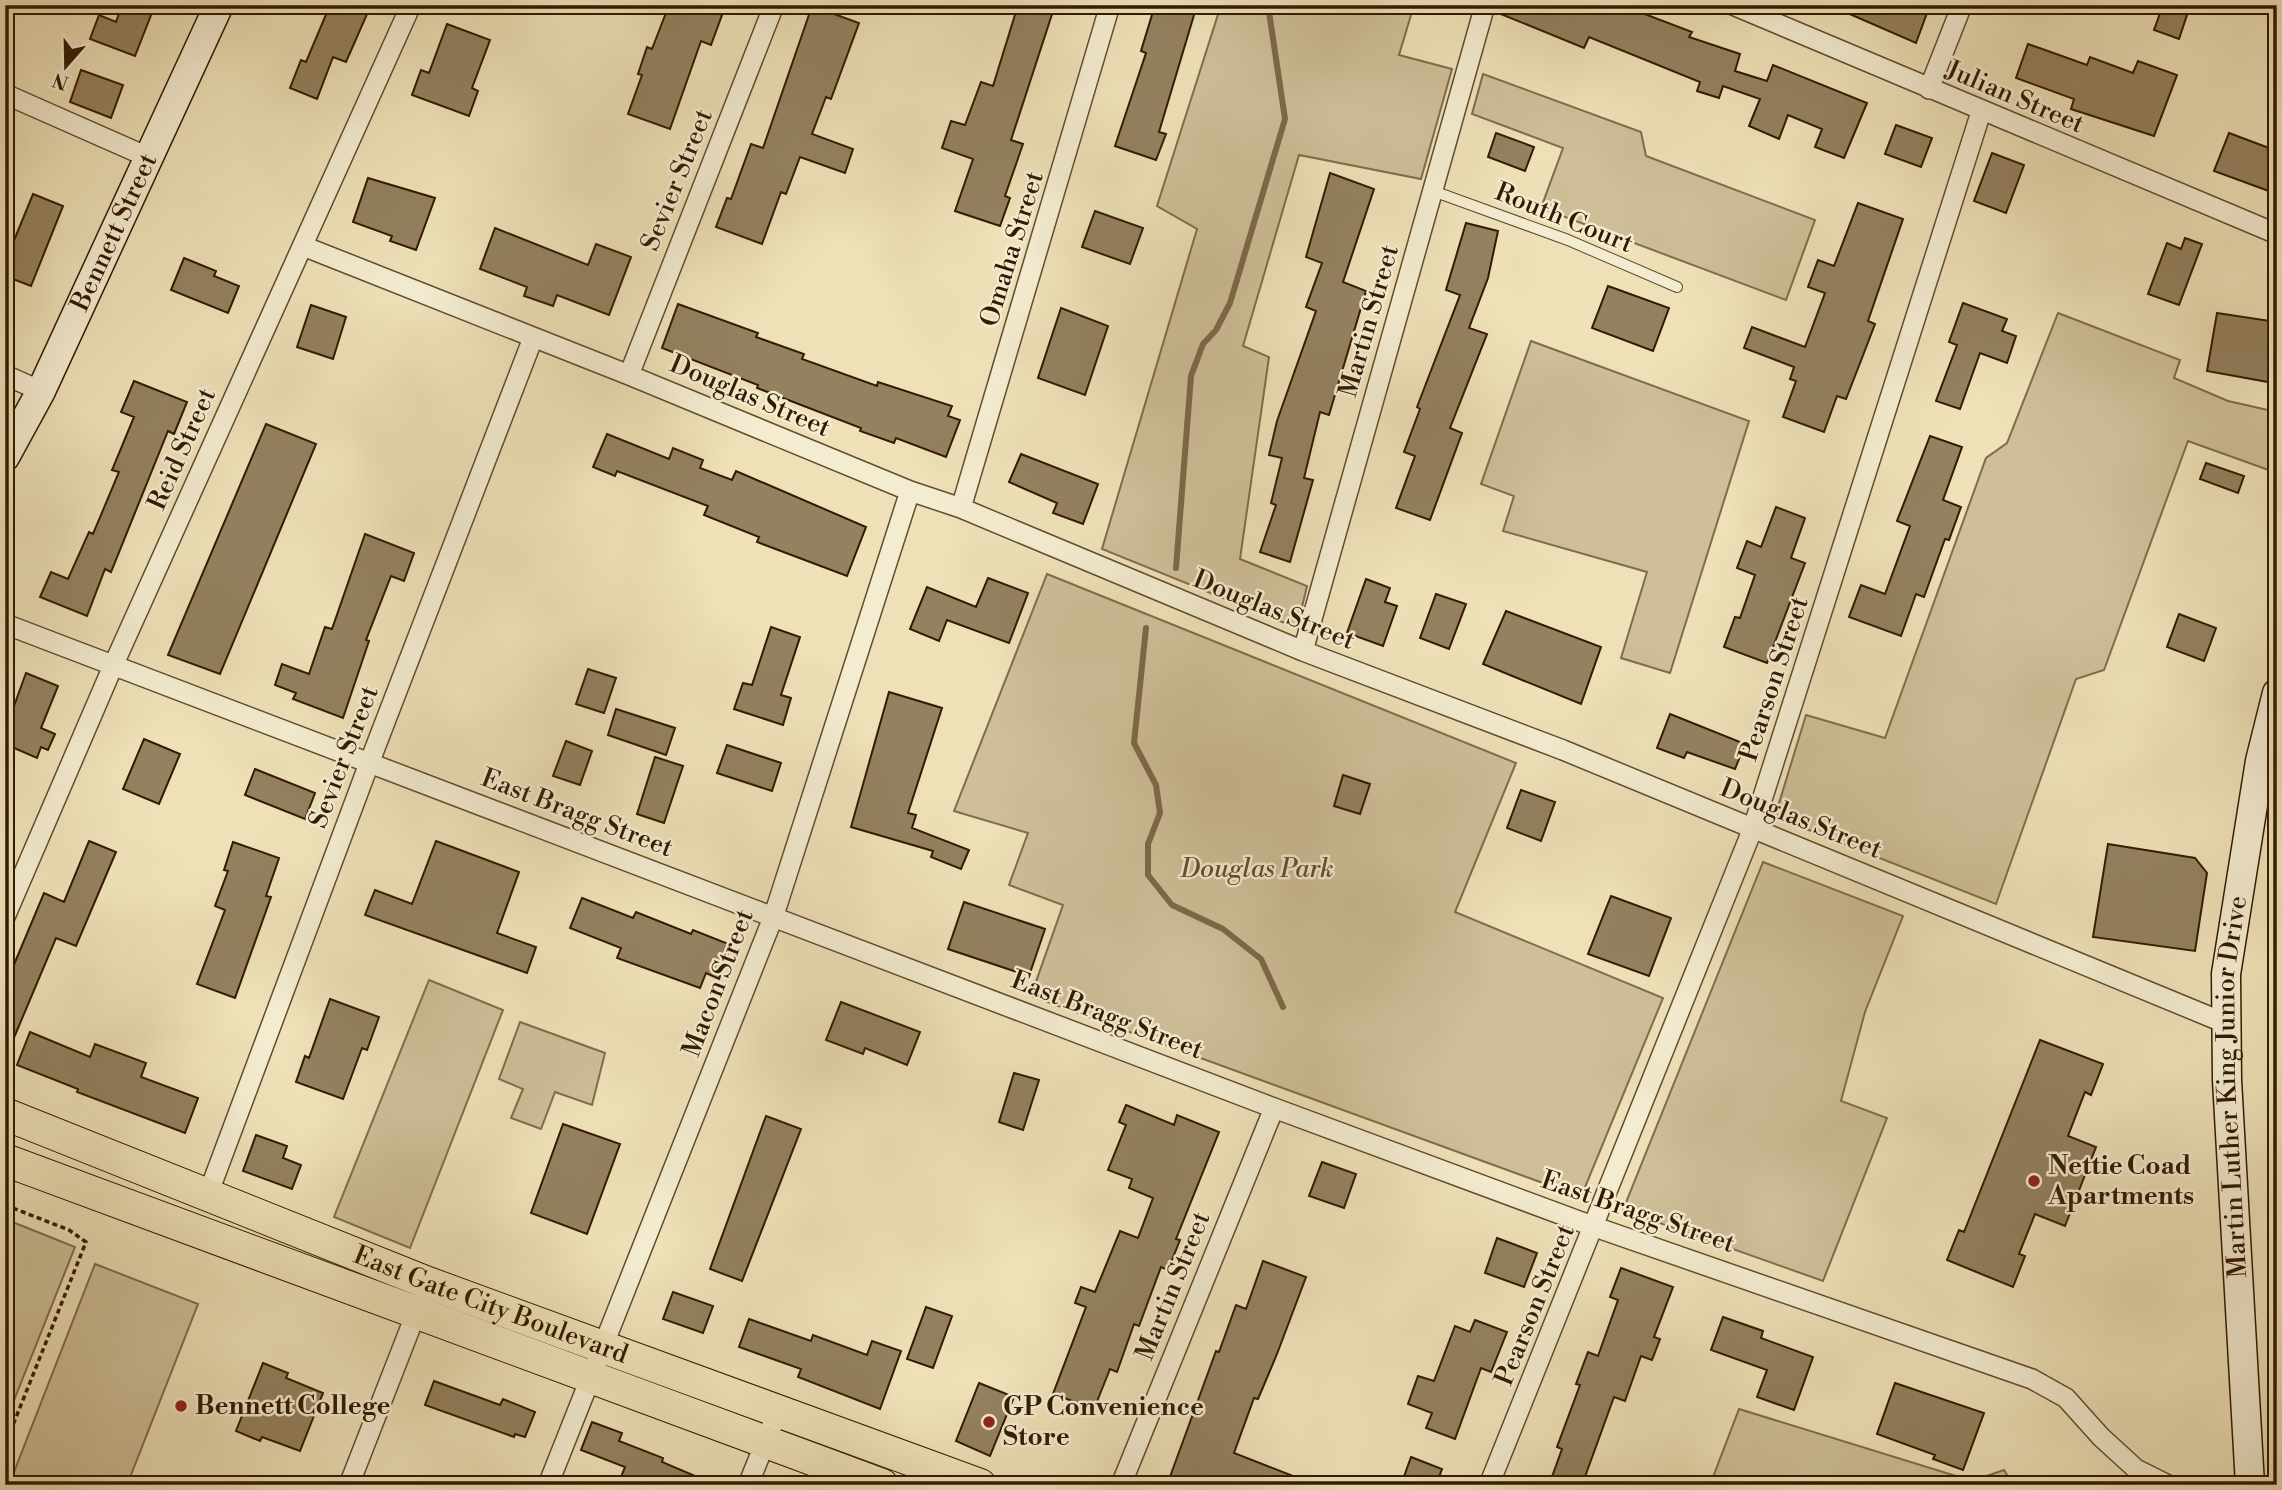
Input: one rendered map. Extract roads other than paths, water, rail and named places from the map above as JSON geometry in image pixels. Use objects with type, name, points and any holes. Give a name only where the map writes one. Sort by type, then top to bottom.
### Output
[{"type":"main road","name":"Bennett Street","points":[[5,457],[40,391],[219,5]]},
{"type":"main road","name":"Martin Luther King Junior Drive","points":[[2250,1485],[2225,1023],[2227,974],[2239,886],[2260,761],[2277,693]]},
{"type":"main road","name":"East Gate City Boulevard","points":[[5,1114],[428,1283],[980,1485]]},
{"type":"main road","name":"East Gate City Boulevard","points":[[5,1160],[882,1485]]},
{"type":"street","name":"Reid Street","points":[[5,917],[113,666],[411,5]]},
{"type":"street","name":"Sevier Street","points":[[629,374],[774,5]]},
{"type":"street","name":"Omaha Street","points":[[961,508],[1110,5]]},
{"type":"street","name":"Martin Street","points":[[1303,651],[1485,5]]},
{"type":"street","points":[[1929,89],[1962,5]]},
{"type":"street","name":"Julian Street","points":[[1742,7],[1981,112],[2277,234]]},
{"type":"street","points":[[5,94],[150,158]]},
{"type":"street","name":"Pearson Street","points":[[1489,1485],[1595,1227],[1753,828],[1981,112]]},
{"type":"street","name":"Douglas Street","points":[[303,246],[629,374],[910,491],[961,508],[1303,651],[1563,750],[2225,1023]]},
{"type":"street","name":"Sevier Street","points":[[207,1196],[370,761],[533,338]]},
{"type":"street","points":[[5,375],[40,391]]},
{"type":"street","name":"Macon Street","points":[[548,1485],[774,915],[910,491]]},
{"type":"street","name":"East Bragg Street","points":[[5,624],[774,915],[1274,1108],[1595,1227],[2032,1378],[2066,1398],[2101,1437],[2136,1469],[2168,1485]]},
{"type":"street","name":"Martin Street","points":[[1121,1485],[1274,1108]]},
{"type":"street","points":[[349,1485],[428,1283]]},
{"type":"street","points":[[748,1485],[778,1410]]},
{"type":"lane","name":"Routh Court","points":[[1433,191],[1568,240],[1677,287]]},
{"type":"waterway","points":[[1176,568],[1191,376],[1203,344],[1216,330],[1230,303],[1285,119],[1268,5]]},
{"type":"waterway","points":[[1146,628],[1134,743],[1156,785],[1160,813],[1148,844],[1148,875],[1172,905],[1223,929],[1261,959],[1283,1007]]},
{"type":"place","name":"Nettie Coad Apartments","points":[[2034,1181]]},
{"type":"place","name":"Bennett College","points":[[181,1406]]},
{"type":"place","name":"GP Convenience Store","points":[[989,1422]]},
{"type":"park label","name":"Douglas Park","points":[[1257,869]]}]
